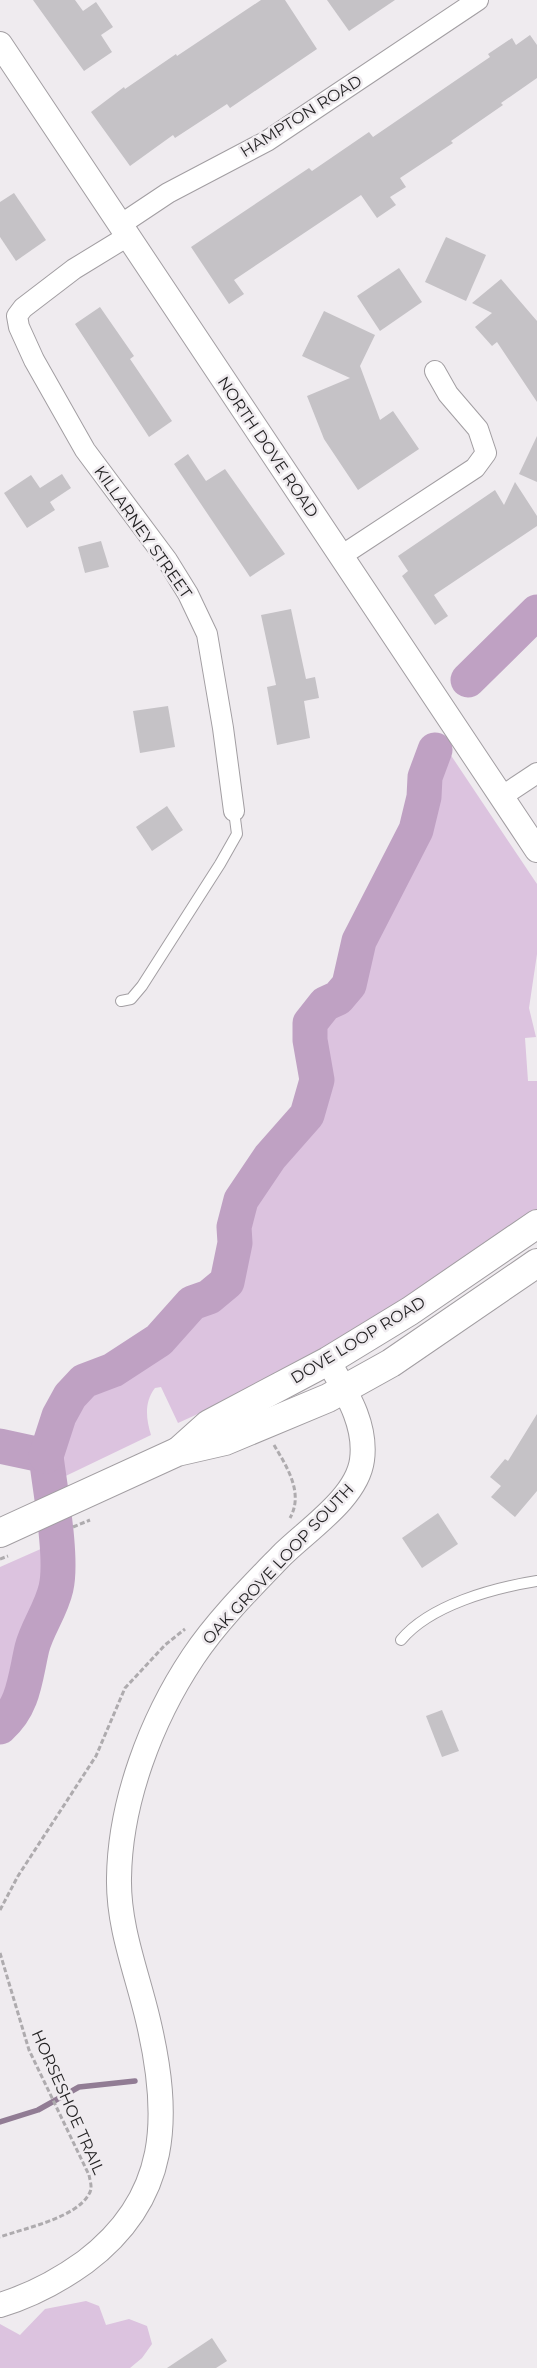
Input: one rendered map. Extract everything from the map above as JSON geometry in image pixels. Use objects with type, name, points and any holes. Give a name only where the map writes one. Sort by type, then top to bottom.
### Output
[{"type":"main road","name":"DOVE LOOP ROAD","points":[[178,1452],[209,1424],[328,1361],[410,1311],[537,1224]]},
{"type":"main road","name":"DOVE LOOP ROAD","points":[[0,1533],[178,1452],[225,1441],[344,1390],[391,1362],[537,1263]]},
{"type":"street","name":"HAMPTON ROAD","points":[[19,327],[18,316],[23,308],[124,230],[168,193],[267,141],[478,0]]},
{"type":"street","name":"NORTH DOVE ROAD","points":[[0,44],[537,850]]},
{"type":"street","name":"KILLARNEY STREET","points":[[19,327],[34,360],[85,450],[167,560],[188,594],[207,634],[223,728],[234,811]]},
{"type":"street","points":[[341,556],[475,468],[486,453],[478,429],[448,394],[436,371]]},
{"type":"street","points":[[502,797],[537,773]]},
{"type":"street","name":"OAK GROVE LOOP SOUTH","points":[[0,2304],[13,2301],[68,2274],[102,2249],[127,2222],[144,2198],[154,2169],[161,2133],[156,2056],[128,1948],[122,1915],[119,1879],[128,1810],[136,1777],[153,1734],[169,1698],[192,1658],[239,1601],[289,1548],[332,1509],[358,1476],[362,1460],[363,1443],[352,1404],[328,1361]]},
{"type":"lane","points":[[121,1001],[131,999],[142,986],[220,864],[237,834],[234,811]]},
{"type":"lane","points":[[401,1640],[411,1628],[428,1615],[489,1593],[537,1581]]},
{"type":"path","name":"HORSESHOE TRAIL","points":[[0,1953],[29,2050],[89,2175],[91,2187],[89,2194],[80,2204],[66,2214],[0,2237]]},
{"type":"shaded area","points":[[440,739],[537,884],[537,954],[529,1008],[536,1037],[525,1038],[528,1081],[537,1081],[537,1211],[368,1325],[200,1413],[178,1423],[161,1387],[155,1388],[151,1393],[147,1411],[151,1435],[49,1484],[46,1456],[59,1416],[70,1396],[84,1381],[113,1370],[159,1340],[192,1303],[209,1297],[227,1282],[235,1243],[234,1227],[241,1200],[270,1157],[307,1115],[317,1080],[310,1040],[310,1023],[325,1004],[338,998],[349,985],[359,941],[416,830],[424,797],[425,777]]},
{"type":"shaded area","points":[[52,1544],[46,1604],[42,1614],[27,1636],[12,1698],[0,1716],[0,1567]]},
{"type":"shaded area","points":[[86,2301],[99,2306],[106,2325],[129,2319],[147,2326],[152,2344],[142,2358],[130,2368],[0,2368],[0,2324],[20,2335],[45,2309]]},
{"type":"building","points":[[33,0],[75,0],[83,11],[96,2],[113,27],[101,35],[112,52],[84,71]]},
{"type":"building","points":[[261,0],[285,0],[317,49],[230,108],[227,104],[175,138],[173,135],[130,166],[91,112],[124,87],[125,89],[176,54],[177,56]]},
{"type":"building","points":[[327,0],[395,0],[349,31]]},
{"type":"building","points":[[530,35],[537,45],[537,78],[501,103],[503,105],[451,141],[453,143],[400,178],[406,187],[390,197],[396,205],[377,218],[361,195],[234,280],[244,294],[229,304],[191,247],[309,168],[312,171],[369,132],[373,137],[490,57],[488,54],[512,38],[516,45]]},
{"type":"building","points":[[14,193],[46,240],[16,261],[0,237],[0,202]]},
{"type":"building","points":[[446,237],[486,255],[466,301],[425,282]]},
{"type":"building","points":[[399,268],[422,302],[380,331],[357,296]]},
{"type":"building","points":[[501,279],[537,321],[537,402],[497,342],[492,346],[475,327],[492,313],[472,303]]},
{"type":"building","points":[[100,307],[134,356],[130,359],[172,421],[149,437],[75,324]]},
{"type":"building","points":[[324,311],[375,335],[360,366],[380,420],[393,411],[419,449],[358,490],[324,439],[307,396],[350,378],[302,356]]},
{"type":"building","points":[[537,436],[537,482],[519,474]]},
{"type":"building","points":[[188,454],[206,481],[225,469],[285,554],[250,577],[174,464]]},
{"type":"building","points":[[62,474],[71,488],[50,502],[55,510],[27,528],[4,493],[31,475],[40,488]]},
{"type":"building","points":[[515,482],[537,516],[537,526],[434,595],[448,616],[435,625],[402,576],[408,571],[398,556],[495,490],[504,505]]},
{"type":"building","points":[[101,541],[109,567],[85,573],[78,547]]},
{"type":"building","points":[[291,609],[306,679],[315,677],[319,698],[304,701],[310,738],[277,745],[267,687],[276,685],[261,615]]},
{"type":"building","points":[[168,706],[175,747],[140,753],[133,711]]},
{"type":"building","points":[[167,806],[183,830],[152,851],[136,827]]},
{"type":"building","points":[[537,1414],[537,1491],[515,1517],[491,1497],[501,1486],[490,1477],[505,1459],[508,1461]]},
{"type":"building","points":[[438,1513],[458,1544],[422,1568],[402,1538]]},
{"type":"building","points":[[442,1710],[459,1751],[442,1757],[426,1716]]},
{"type":"building","points":[[212,2338],[227,2361],[216,2368],[167,2368]]},
{"type":"waterway","points":[[468,680],[537,612]]},
{"type":"waterway","points":[[46,1456],[59,1416],[70,1396],[84,1381],[113,1370],[159,1340],[192,1303],[209,1297],[227,1282],[235,1243],[234,1227],[241,1200],[270,1157],[307,1115],[317,1080],[310,1040],[310,1023],[325,1004],[338,998],[349,985],[359,941],[416,830],[424,797],[425,777],[435,750]]},
{"type":"waterway","points":[[0,1446],[46,1456],[58,1559],[56,1588],[51,1604],[34,1641],[19,1701],[8,1719],[0,1727]]},
{"type":"waterway","points":[[0,2122],[38,2110],[79,2087],[135,2081]]}]
